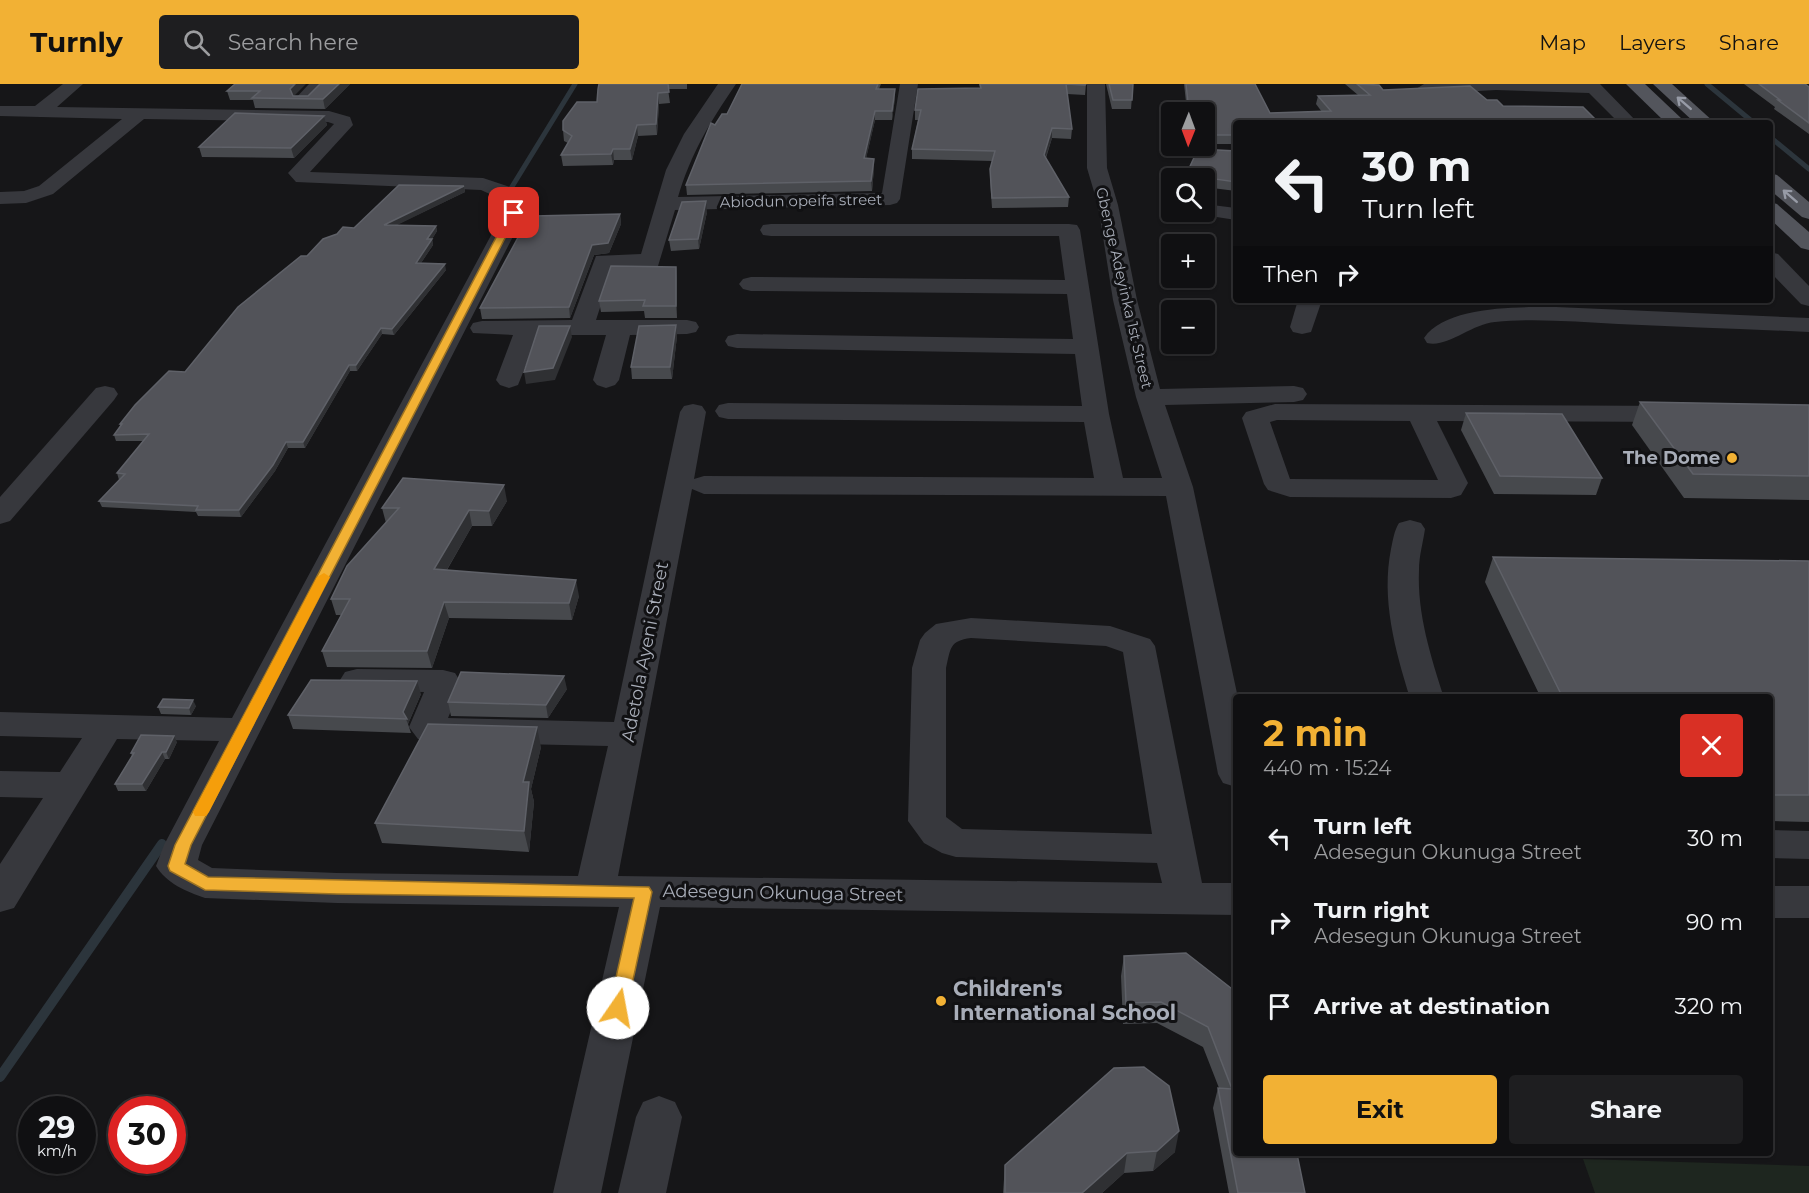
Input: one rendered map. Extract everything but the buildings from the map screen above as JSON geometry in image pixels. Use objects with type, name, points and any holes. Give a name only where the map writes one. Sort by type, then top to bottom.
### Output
[{"type":"main road","points":[[1635,84],[1675,120]]},
{"type":"main road","points":[[1662,84],[1703,120]]},
{"type":"main road","points":[[1773,182],[1809,213]]},
{"type":"main road","points":[[1773,211],[1809,243]]},
{"type":"street","points":[[39,112],[74,84]]},
{"type":"street","points":[[303,100],[319,84]]},
{"type":"street","points":[[582,327],[604,261],[650,261],[676,170],[693,134],[727,84]]},
{"type":"street","name":"Abiodun opeifa street","points":[[666,204],[890,199],[909,84]]},
{"type":"street","name":"Gbenge Adeyinka 1st Street","points":[[1096,84],[1097,168],[1108,205],[1125,300],[1149,397],[1179,487],[1233,759]]},
{"type":"street","points":[[1408,90],[1496,85],[1592,86],[1626,120]]},
{"type":"street","points":[[0,111],[140,113]]},
{"type":"street","points":[[0,198],[26,197],[46,190],[140,113]]},
{"type":"street","name":"Adesegun Okunuga Street","points":[[140,113],[329,117],[343,120],[344,125],[298,173],[303,178],[483,184],[503,190],[513,198],[514,213],[183,845],[176,866],[205,883],[337,888],[1233,899]]},
{"type":"street","points":[[1215,210],[1233,209]]},
{"type":"street","points":[[771,230],[1069,230],[1096,414],[1110,486]]},
{"type":"street","points":[[1773,262],[1809,299]]},
{"type":"street","points":[[751,284],[1077,287]]},
{"type":"street","points":[[1302,327],[1309,303]]},
{"type":"street","points":[[1436,338],[1456,326],[1491,315],[1556,314],[1809,325]]},
{"type":"street","points":[[606,380],[620,327]]},
{"type":"street","points":[[482,328],[687,327]]},
{"type":"street","points":[[509,380],[528,328]]},
{"type":"street","points":[[737,341],[1086,347]]},
{"type":"street","points":[[1149,397],[1367,393]]},
{"type":"street","points":[[0,515],[105,394]]},
{"type":"street","points":[[728,411],[1096,414]]},
{"type":"street","name":"Adetola Ayeni Street","points":[[595,891],[629,734],[693,412]]},
{"type":"street","points":[[1420,413],[1454,483],[1451,489],[1290,488],[1278,484],[1255,418],[1275,412],[1420,413],[1702,415]]},
{"type":"street","points":[[704,485],[1179,487]]},
{"type":"street","points":[[1410,529],[1403,573],[1404,608],[1410,644],[1426,694]]},
{"type":"street","points":[[1174,849],[956,843],[939,833],[927,821],[929,668],[937,640],[948,631],[993,629],[1110,636],[1138,646],[1144,669],[1174,849],[1185,898]]},
{"type":"street","points":[[325,680],[443,681],[445,684],[427,727],[431,730],[629,734]]},
{"type":"street","points":[[0,724],[243,730]]},
{"type":"street","points":[[0,897],[107,727]]},
{"type":"street","points":[[0,784],[70,785]]},
{"type":"street","points":[[1773,844],[1809,845]]},
{"type":"street","points":[[577,1193],[643,892]]},
{"type":"street","points":[[1773,902],[1809,902]]},
{"type":"street","points":[[642,1193],[659,1117]]},
{"type":"shaded area","points":[[1583,1159],[1809,1166],[1809,1193],[1595,1193]]},
{"type":"waterway","points":[[510,190],[575,84]]},
{"type":"waterway","points":[[1707,84],[1750,120]]},
{"type":"waterway","points":[[1773,139],[1809,169]]},
{"type":"waterway","points":[[0,1077],[162,844]]},
{"type":"slow traffic","points":[[201,812],[324,577]]},
{"type":"place","name":"The Dome","points":[[1732,458]]},
{"type":"place","name":"Children's International School","points":[[941,1001]]},
{"type":"route","points":[[514,213],[183,845],[176,866],[205,883],[337,888],[643,892],[618,1008]]}]
